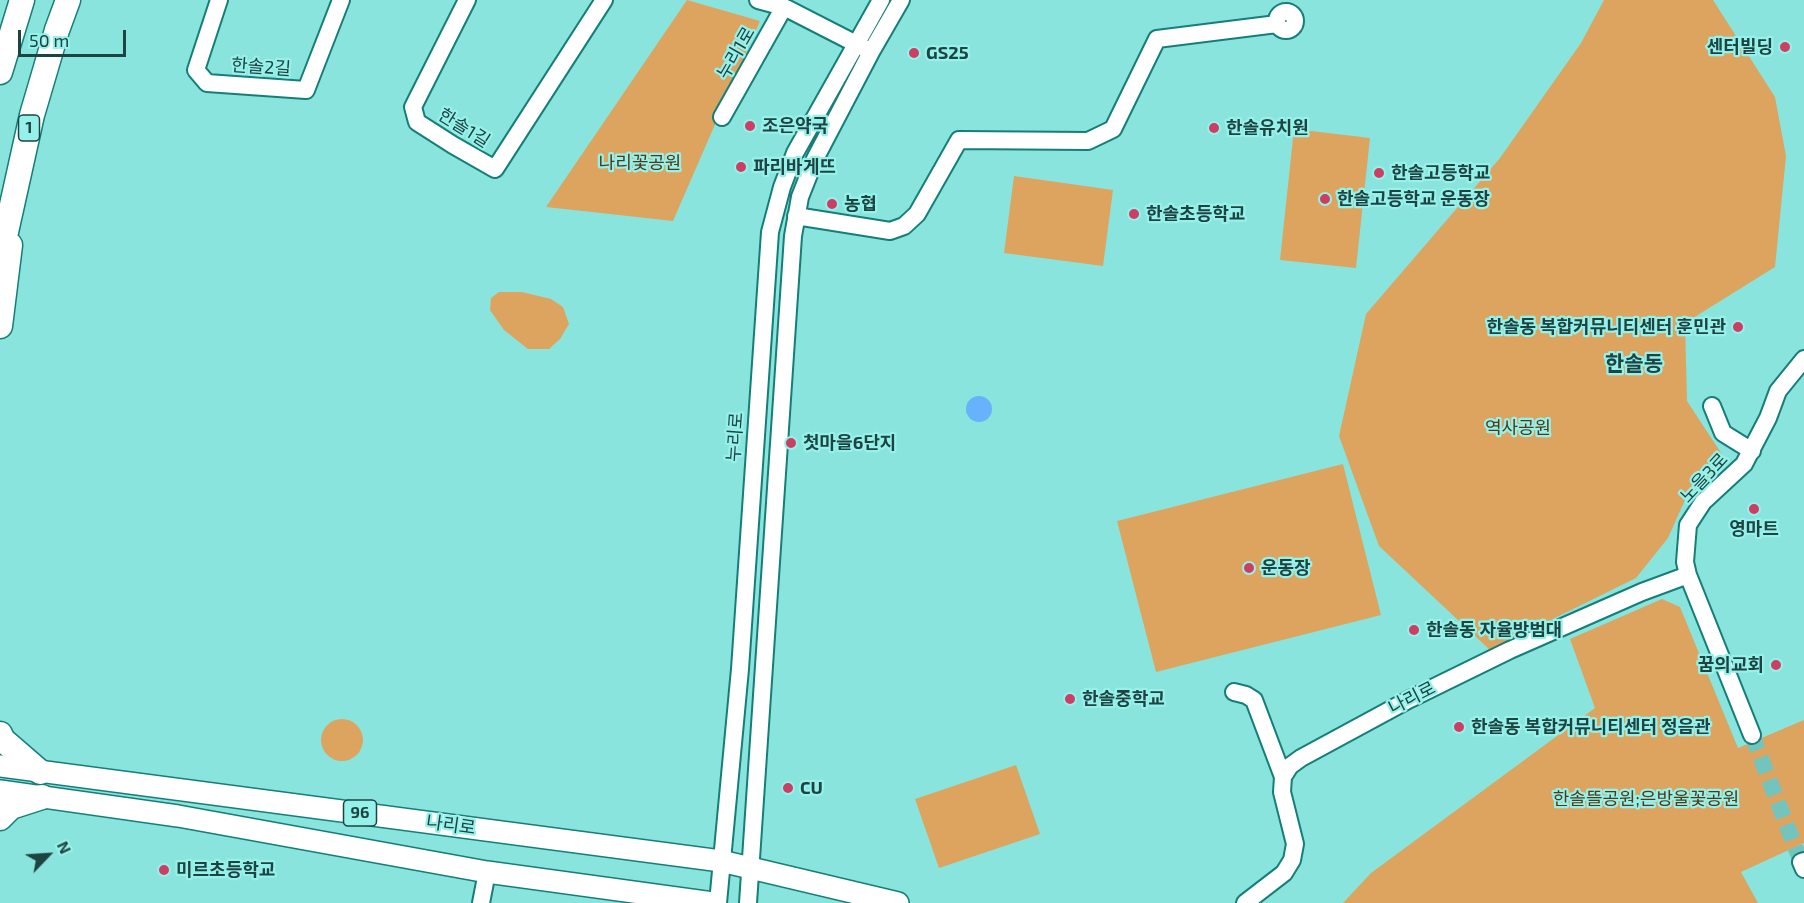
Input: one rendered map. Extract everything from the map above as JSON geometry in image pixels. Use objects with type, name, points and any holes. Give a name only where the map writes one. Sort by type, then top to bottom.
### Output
[{"type":"highway","points":[[0,72],[22,0]]},
{"type":"highway","name":"1","points":[[0,259],[23,150],[57,30],[68,0]]},
{"type":"highway","points":[[0,326],[23,150]]},
{"type":"highway","points":[[0,734],[3,740],[40,772]]},
{"type":"highway","points":[[0,818],[11,807],[42,797]]},
{"type":"main road","name":"나리로","points":[[0,766],[721,861],[898,903]]},
{"type":"main road","name":"96","points":[[0,791],[178,816],[487,872],[715,903]]},
{"type":"street","name":"한솔2길","points":[[219,0],[196,70],[207,82],[306,90],[341,0]]},
{"type":"street","name":"한솔1길","points":[[467,0],[413,107],[417,122],[495,169],[604,0]]},
{"type":"street","points":[[758,0],[784,8],[864,48]]},
{"type":"street","name":"누리로","points":[[748,903],[774,489],[793,236],[800,197],[864,48],[881,0]]},
{"type":"street","name":"누리로","points":[[715,903],[740,669],[770,232],[782,187],[795,153],[864,48],[901,0]]},
{"type":"street","name":"누리1로","points":[[722,117],[784,8]]},
{"type":"street","points":[[796,216],[890,231],[904,226],[917,214],[960,140],[1088,141],[1113,129],[1157,39],[1277,24]]},
{"type":"street","name":"노을3로","points":[[1752,735],[1688,575],[1685,562],[1688,525],[1703,502],[1744,464],[1768,418],[1778,391],[1804,359]]},
{"type":"street","points":[[1712,406],[1723,434],[1752,451]]},
{"type":"street","name":"나리로","points":[[1283,777],[1290,766],[1301,758],[1410,699],[1510,650],[1642,592],[1688,575]]},
{"type":"street","points":[[1234,692],[1245,694],[1254,700],[1283,777],[1282,792],[1295,844],[1292,860],[1284,873],[1245,903]]},
{"type":"street","points":[[482,903],[487,872]]},
{"type":"green space","name":"나리꽃공원","points":[[687,0],[760,21],[673,221],[546,207]]},
{"type":"green space","name":"역사공원","points":[[1604,0],[1713,0],[1775,97],[1786,156],[1775,267],[1685,323],[1687,401],[1727,462],[1685,500],[1668,538],[1636,578],[1490,650],[1379,546],[1339,436],[1366,314],[1500,158],[1581,43]]},
{"type":"green space","name":"한솔고등학교 운동장","points":[[1294,129],[1370,138],[1356,268],[1280,260]]},
{"type":"green space","points":[[1014,176],[1113,190],[1103,266],[1004,253]]},
{"type":"green space","points":[[499,292],[522,292],[551,299],[563,307],[569,324],[560,339],[549,349],[528,349],[504,330],[490,310],[491,298]]},
{"type":"green space","name":"운동장","points":[[1343,464],[1381,615],[1156,672],[1117,521]]},
{"type":"green space","name":"한솔뜰공원;은방울꽃공원","points":[[1662,599],[1680,607],[1738,748],[1804,720],[1804,843],[1741,872],[1758,903],[1343,903],[1371,873],[1595,708],[1570,639]]},
{"type":"green space","points":[[342,719],[357,725],[363,740],[357,755],[342,761],[327,755],[321,740],[327,725]]},
{"type":"green space","points":[[1016,765],[1040,834],[939,868],[915,799]]},
{"type":"water","points":[[979,396],[988,400],[992,409],[988,418],[979,422],[970,418],[966,409],[970,400]]},
{"type":"tunnel","points":[[1752,735],[1801,862]]},
{"type":"place","name":"센터빌딩","points":[[1785,47]]},
{"type":"place","name":"GS25","points":[[914,53]]},
{"type":"place","name":"조은약국","points":[[750,126]]},
{"type":"place","name":"한솔유치원","points":[[1214,128]]},
{"type":"place","name":"파리바게뜨","points":[[741,167]]},
{"type":"place","name":"한솔고등학교","points":[[1379,173]]},
{"type":"place","name":"한솔고등학교 운동장","points":[[1325,199]]},
{"type":"place","name":"농협","points":[[832,204]]},
{"type":"place","name":"한솔초등학교","points":[[1134,214]]},
{"type":"place","name":"한솔동 복합커뮤니티센터 훈민관","points":[[1738,327]]},
{"type":"place","name":"첫마을6단지","points":[[791,443]]},
{"type":"place","name":"영마트","points":[[1754,509]]},
{"type":"place","name":"운동장","points":[[1249,568]]},
{"type":"place","name":"한솔동 자율방범대","points":[[1414,630]]},
{"type":"place","name":"꿈의교회","points":[[1776,665]]},
{"type":"place","name":"한솔중학교","points":[[1070,699]]},
{"type":"place","name":"한솔동 복합커뮤니티센터 정음관","points":[[1459,727]]},
{"type":"place","name":"CU","points":[[788,788]]},
{"type":"place","name":"미르초등학교","points":[[164,870]]},
{"type":"district","name":"한솔동","points":[[1634,364]]}]
